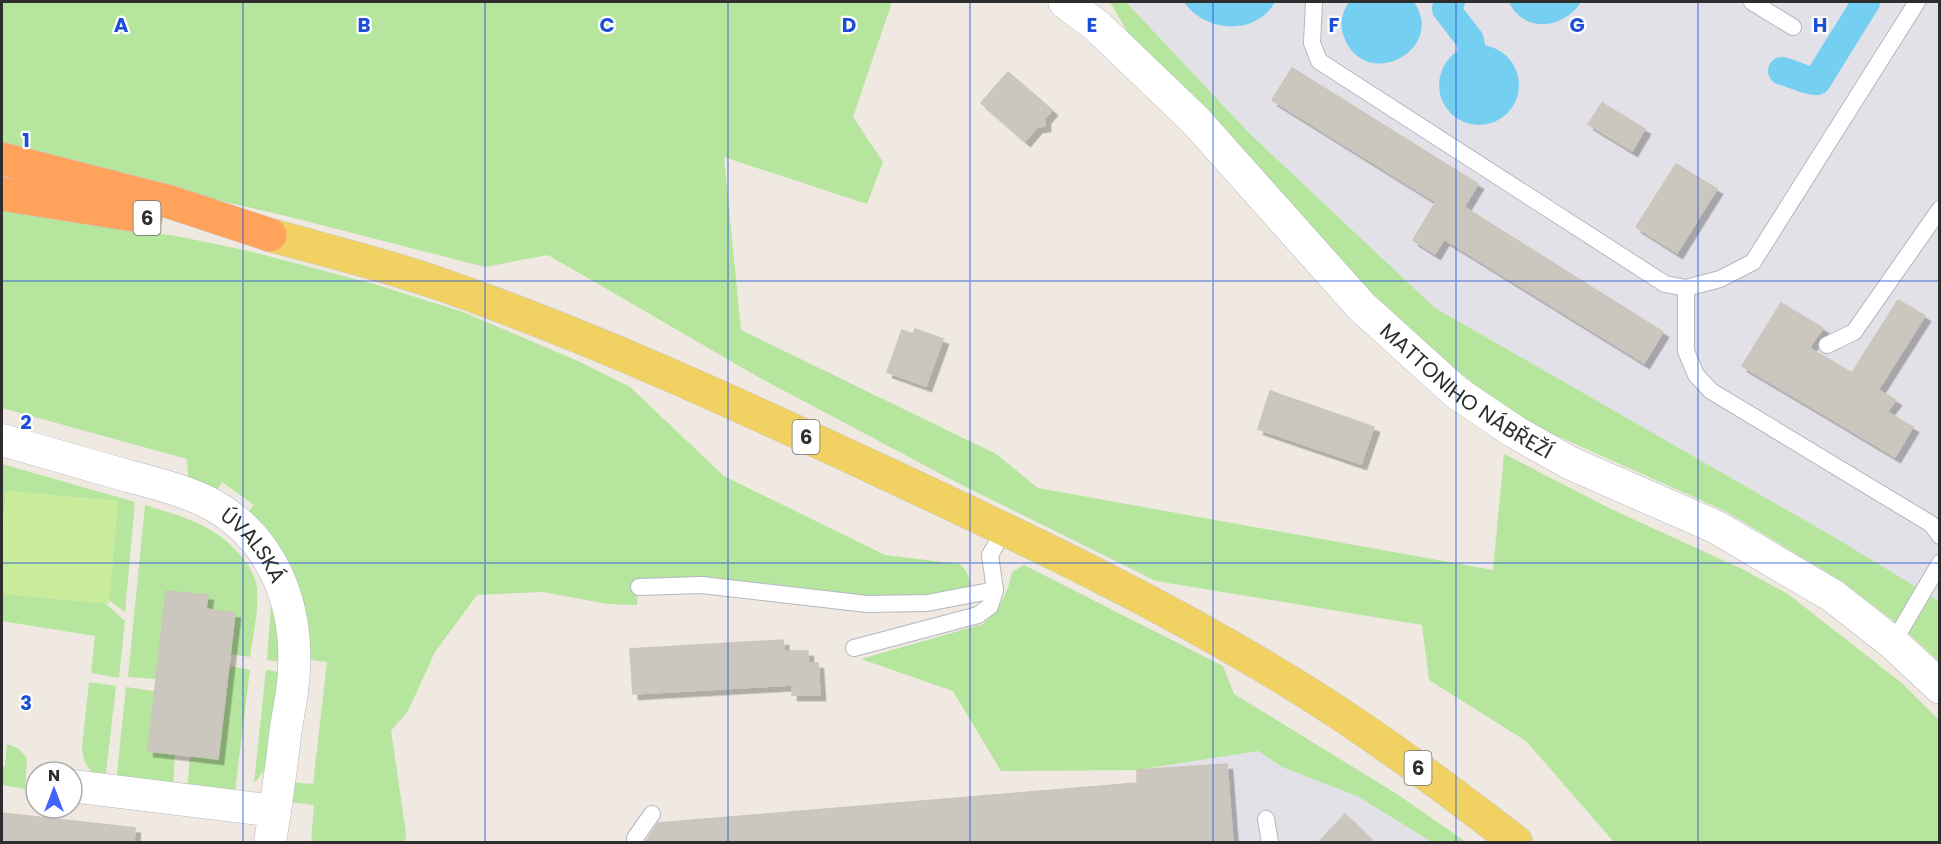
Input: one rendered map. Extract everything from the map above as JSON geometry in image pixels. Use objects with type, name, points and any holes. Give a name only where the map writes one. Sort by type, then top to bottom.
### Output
[{"type":"highway","points":[[2,159],[43,172]]},
{"type":"highway","name":"6","points":[[2,166],[43,172],[170,202],[270,235]]},
{"type":"highway","name":"6","points":[[2,194],[166,221],[270,235]]},
{"type":"main road","name":"MATTONIHO NÁBŘEŽÍ","points":[[1065,2],[1097,26],[1196,121],[1361,306],[1457,393],[1515,432],[1570,464],[1716,527],[1833,596],[1893,643],[1940,687]]},
{"type":"main road","name":"6","points":[[270,235],[430,281],[598,344],[828,446],[1005,529],[1141,598],[1317,699],[1435,779],[1516,843]]},
{"type":"street","name":"ÚVALSKÁ","points":[[2,440],[143,480],[217,507],[245,529],[266,554],[279,577],[287,599],[293,634],[294,668],[270,843]]},
{"type":"street","points":[[84,787],[275,811]]},
{"type":"lane","points":[[1314,2],[1312,43],[1319,61],[1665,284],[1686,288],[1720,279],[1754,262],[1917,2]]},
{"type":"lane","points":[[1752,2],[1793,27]]},
{"type":"lane","points":[[1827,345],[1854,332],[1940,209]]},
{"type":"lane","points":[[1686,288],[1686,351],[1696,375],[1711,392],[1931,524],[1940,536]]},
{"type":"lane","points":[[854,648],[978,615],[990,606],[995,590],[990,555],[1005,529]]},
{"type":"lane","points":[[1893,643],[1940,563]]},
{"type":"lane","points":[[639,586],[702,585],[867,604],[927,603],[995,590]]},
{"type":"lane","points":[[635,843],[635,838],[652,814]]},
{"type":"lane","points":[[1266,819],[1270,843]]},
{"type":"shaded area","points":[[1126,2],[1939,2],[1939,601],[1834,537],[1435,308],[1249,133]]},
{"type":"shaded area","points":[[1258,751],[1282,767],[1352,793],[1432,842],[651,842],[654,823],[1137,783],[1137,770]]},
{"type":"green space","points":[[2,2],[892,2],[853,117],[883,162],[867,204],[724,157],[741,330],[996,454],[1038,488],[1493,570],[1504,454],[1611,509],[1742,569],[1788,594],[1903,684],[1939,720],[1939,842],[1614,842],[1526,741],[1429,680],[1422,625],[1156,581],[956,482],[760,378],[548,255],[485,267],[286,216],[2,150]]},
{"type":"green space","points":[[1110,2],[1126,2],[1249,133],[1435,308],[1834,537],[1939,601],[1939,662],[1904,629],[1843,582],[1725,511],[1517,418],[1425,345],[1337,260],[1132,40]]},
{"type":"green space","points":[[2,208],[181,237],[249,251],[374,284],[463,312],[580,362],[630,387],[724,476],[885,555],[960,564],[968,574],[970,587],[907,600],[776,588],[743,581],[704,578],[638,579],[637,605],[607,604],[543,592],[477,595],[435,652],[408,711],[391,731],[406,833],[405,842],[311,842],[314,805],[287,802],[289,782],[313,784],[327,662],[304,659],[307,622],[298,589],[283,562],[248,512],[254,505],[222,482],[216,492],[188,477],[187,459],[2,408]]},
{"type":"green space","points":[[2,464],[135,502],[125,612],[109,600],[118,501],[6,491],[2,533]]},
{"type":"green space","points":[[6,491],[118,501],[109,604],[2,594],[2,536]]},
{"type":"green space","points":[[145,505],[185,518],[209,529],[231,545],[246,563],[257,588],[250,657],[230,654],[235,613],[206,609],[208,595],[167,591],[156,679],[128,677]]},
{"type":"green space","points":[[1024,565],[1223,666],[1234,694],[1397,794],[1466,842],[1432,842],[1357,796],[1282,767],[1258,751],[1137,770],[1001,771],[953,691],[861,659],[983,624],[998,609],[1008,588],[1012,572]]},
{"type":"green space","points":[[272,592],[281,662],[267,660]]},
{"type":"green space","points":[[2,594],[105,603],[125,621],[119,678],[91,673],[95,636],[2,621]]},
{"type":"green space","points":[[229,666],[250,670],[235,792],[187,791],[190,756],[218,759]]},
{"type":"green space","points":[[266,670],[278,672],[269,757],[265,770],[254,783]]},
{"type":"green space","points":[[89,682],[116,686],[105,781],[88,767],[82,747]]},
{"type":"green space","points":[[126,687],[154,691],[149,751],[175,754],[173,790],[116,783]]},
{"type":"green space","points":[[7,744],[18,748],[27,758],[24,760],[24,789],[2,785],[2,766],[5,766]]},
{"type":"water","points":[[1184,2],[1275,2],[1256,21],[1230,26],[1204,20]]},
{"type":"water","points":[[1349,2],[1414,2],[1421,20],[1420,36],[1412,49],[1399,58],[1384,63],[1368,62],[1354,54],[1342,32],[1342,19]]},
{"type":"water","points":[[1509,2],[1581,2],[1565,18],[1544,24],[1524,19]]},
{"type":"water","points":[[1479,45],[1494,48],[1507,57],[1516,70],[1519,85],[1516,100],[1507,113],[1494,122],[1479,125],[1464,122],[1451,113],[1442,100],[1439,85],[1442,70],[1451,57],[1464,48]]},
{"type":"building","points":[[1292,68],[1478,184],[1464,207],[1663,332],[1644,363],[1444,239],[1435,254],[1413,240],[1436,202],[1272,100]]},
{"type":"building","points":[[1008,72],[1052,110],[1045,118],[1045,126],[1037,127],[1025,141],[981,103]]},
{"type":"building","points":[[1602,103],[1645,129],[1632,151],[1588,124]]},
{"type":"building","points":[[1676,164],[1717,189],[1677,253],[1636,227]]},
{"type":"building","points":[[1898,300],[1925,316],[1878,390],[1896,400],[1887,412],[1913,427],[1895,457],[1742,366],[1781,303],[1823,328],[1809,348],[1852,373]]},
{"type":"building","points":[[915,329],[943,339],[926,386],[887,372],[902,330],[913,334]]},
{"type":"building","points":[[1270,391],[1374,427],[1361,464],[1258,429]]},
{"type":"building","points":[[166,591],[208,595],[206,609],[235,613],[218,759],[148,751]]},
{"type":"building","points":[[783,640],[784,651],[808,651],[808,663],[818,663],[820,695],[792,695],[792,685],[633,694],[630,649]]},
{"type":"building","points":[[1227,764],[1233,843],[645,843],[658,823],[1137,783],[1137,770]]},
{"type":"building","points":[[2,813],[24,815],[24,820],[64,820],[135,828],[134,843],[2,843]]},
{"type":"building","points":[[1345,814],[1374,843],[1318,843]]},
{"type":"waterway","points":[[1451,2],[1446,9],[1470,40],[1478,85]]},
{"type":"waterway","points":[[1782,71],[1817,81],[1866,2]]}]
